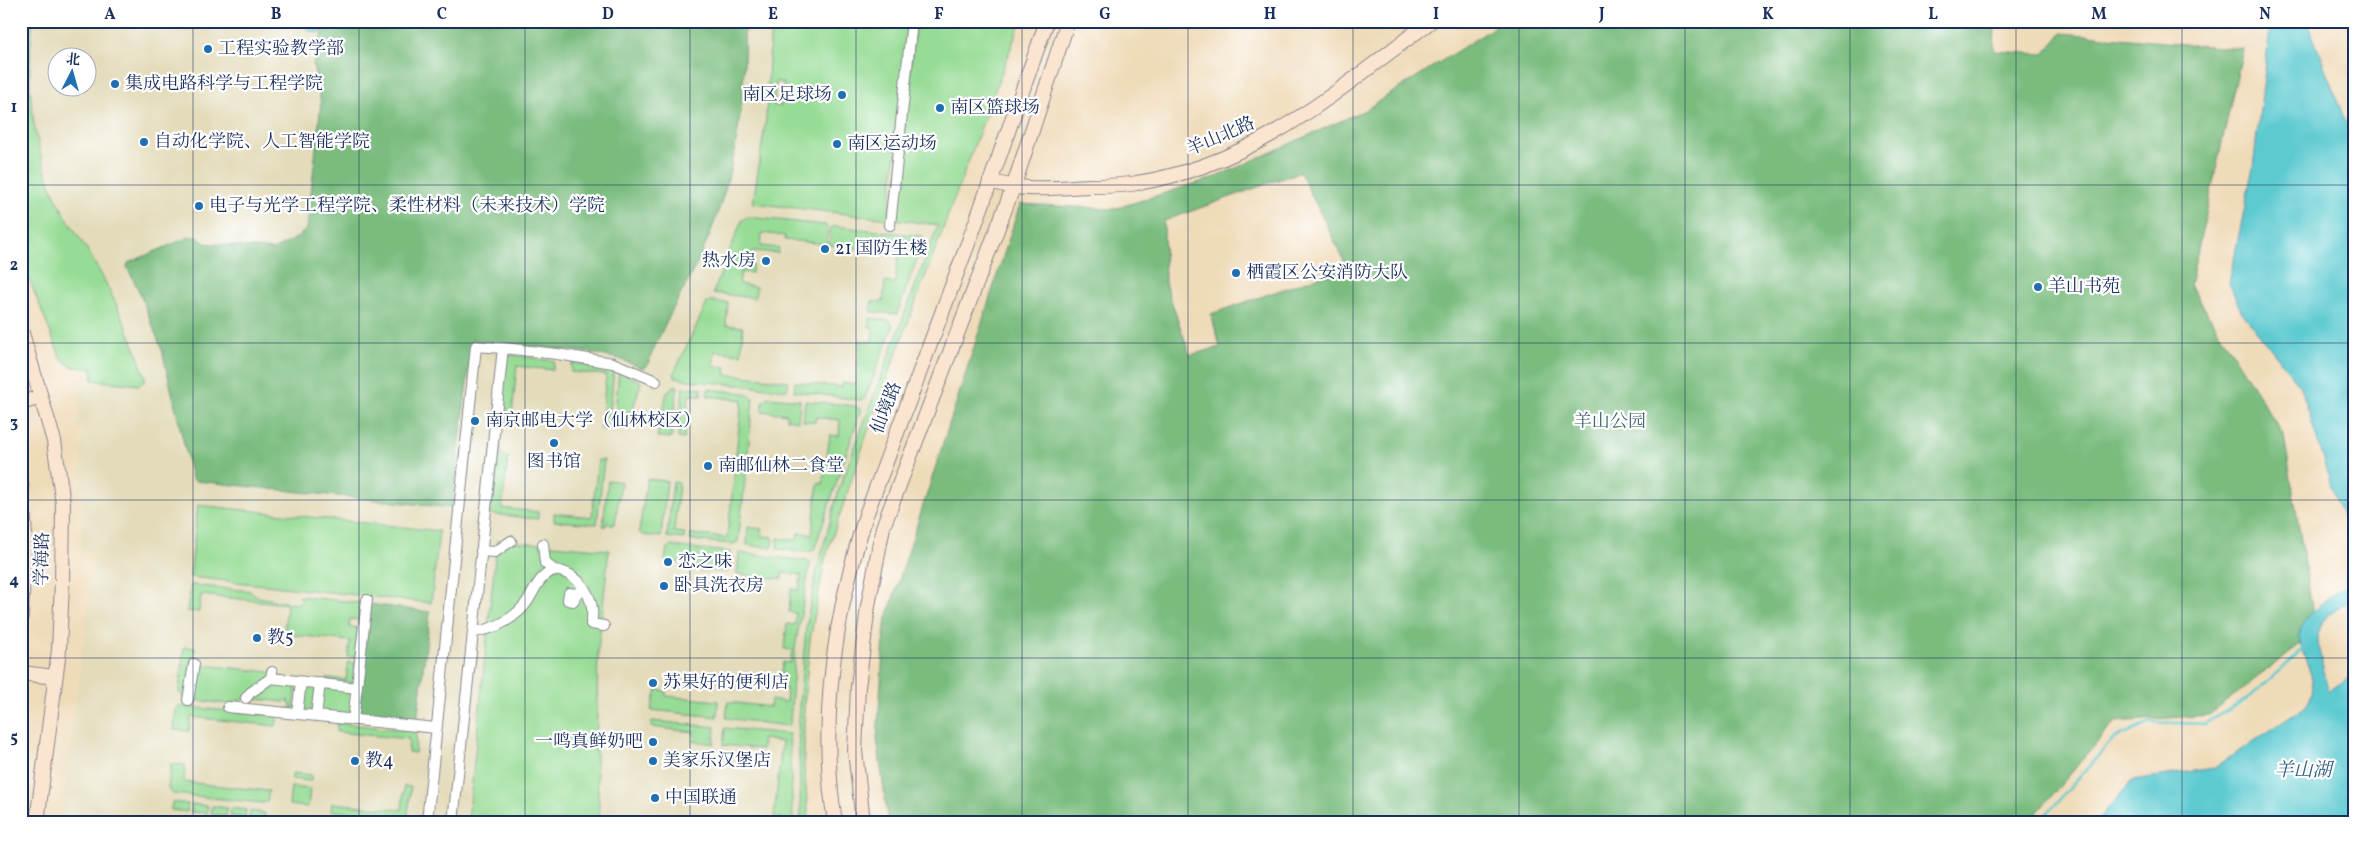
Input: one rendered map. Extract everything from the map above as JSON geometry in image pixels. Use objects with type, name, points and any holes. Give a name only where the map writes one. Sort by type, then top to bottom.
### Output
[{"type":"main road","name":"仙境路","points":[[835,822],[828,766],[830,694],[841,604],[850,565],[866,515],[925,362],[1047,21]]},
{"type":"main road","points":[[863,822],[855,751],[858,687],[868,606],[883,527],[1013,188],[1068,21]]},
{"type":"main road","name":"羊山北路","points":[[990,181],[1013,188],[1135,184],[1173,176],[1223,160],[1266,140],[1302,117],[1431,21]]},
{"type":"main road","name":"学海路","points":[[21,330],[54,441],[63,504],[62,582],[55,677],[37,822]]},
{"type":"main road","points":[[21,403],[41,397]]},
{"type":"main road","name":"学海路","points":[[21,482],[25,534],[21,616]]},
{"type":"main road","points":[[21,673],[55,677]]},
{"type":"street","points":[[890,225],[912,21]]},
{"type":"street","points":[[427,822],[476,346],[557,354],[613,364],[656,381]]},
{"type":"street","points":[[453,822],[502,348]]},
{"type":"street","points":[[481,551],[495,552],[511,541]]},
{"type":"street","points":[[543,544],[545,563],[554,570],[561,571],[577,580],[580,592],[591,603],[591,624],[604,626]]},
{"type":"street","points":[[473,632],[487,631],[523,608],[542,578],[554,570]]},
{"type":"street","points":[[353,720],[367,600]]},
{"type":"street","points":[[188,700],[194,664]]},
{"type":"street","points":[[246,698],[272,675],[301,682],[357,688]]},
{"type":"street","points":[[297,714],[301,682]]},
{"type":"street","points":[[316,716],[320,684]]},
{"type":"street","points":[[228,707],[436,728]]},
{"type":"shaded area","name":"南京邮电大学（仙林校区）","points":[[21,21],[1021,21],[874,413],[825,559],[810,640],[804,706],[804,766],[809,822],[60,822],[95,553],[82,552],[81,453],[83,429],[77,428],[83,369],[67,365],[61,359],[21,259]]},
{"type":"green space","points":[[21,21],[33,21],[30,86],[34,126],[45,168],[61,207],[100,272],[122,316],[145,376],[145,381],[139,385],[92,380],[93,369],[73,367],[61,359],[21,259]]},
{"type":"green space","points":[[326,21],[744,21],[743,84],[736,145],[729,175],[710,234],[647,366],[642,368],[620,359],[592,353],[472,340],[452,508],[196,481],[192,478],[162,350],[139,291],[127,267],[128,263],[189,237],[197,237],[205,243],[273,250],[298,237],[307,229],[321,103],[313,65]]},
{"type":"green space","name":"南区运动场","points":[[771,21],[909,21],[889,219],[753,203],[766,119]],"holes":[[[776,82],[784,83],[781,106],[773,105]]]},
{"type":"green space","name":"南区篮球场","points":[[916,21],[1021,21],[874,413],[825,559],[810,640],[804,706],[804,766],[809,822],[801,822],[798,719],[806,629],[816,574],[839,489],[938,225],[893,219]]},
{"type":"green space","name":"羊山公园","points":[[1504,21],[1995,21],[1994,51],[2044,54],[2062,33],[2243,49],[2190,285],[2284,436],[2316,632],[2209,715],[2115,722],[2029,822],[888,822],[877,739],[885,624],[1020,204],[1114,209],[1216,177],[1365,110]],"holes":[[[1300,172],[1347,267],[1211,314],[1220,347],[1190,355],[1165,283],[1164,221]]]},
{"type":"green space","points":[[748,217],[825,225],[828,228],[826,244],[785,240],[785,236],[762,233],[761,246],[779,248],[778,253],[754,251],[752,273],[741,272],[739,284],[756,287],[755,298],[713,293],[742,220]]},
{"type":"green space","points":[[834,226],[922,236],[924,239],[897,314],[871,312],[872,301],[883,302],[885,282],[895,283],[899,249],[878,246],[877,250],[829,245],[831,228]]},
{"type":"green space","points":[[710,301],[728,303],[726,325],[743,327],[741,354],[715,351],[713,366],[726,367],[725,374],[789,381],[787,390],[687,380],[675,377],[674,373],[707,303]]},
{"type":"green space","points":[[870,318],[890,321],[893,326],[865,398],[860,400],[794,391],[795,382],[842,387],[842,383],[856,384],[860,341],[872,342],[873,328],[869,327]]},
{"type":"green space","points":[[510,355],[554,361],[553,370],[517,366],[512,414],[505,414],[503,423],[497,422],[506,357]]},
{"type":"green space","points":[[572,363],[614,369],[608,430],[601,429],[606,375],[571,372]]},
{"type":"green space","points":[[619,371],[641,382],[632,412],[615,411]]},
{"type":"green space","points":[[673,386],[678,386],[671,438],[657,437],[667,393]]},
{"type":"green space","points":[[683,387],[702,388],[701,395],[689,395],[684,439],[678,438]]},
{"type":"green space","points":[[708,389],[744,393],[753,398],[747,462],[735,463],[742,400],[708,396]]},
{"type":"green space","points":[[769,397],[800,400],[798,421],[787,419],[787,414],[762,411],[763,401]]},
{"type":"green space","points":[[805,401],[855,406],[860,409],[814,550],[807,552],[777,549],[778,538],[797,540],[798,533],[812,534],[818,483],[823,484],[830,435],[839,436],[840,420],[816,417],[815,422],[803,421]]},
{"type":"green space","points":[[494,446],[501,447],[500,456],[508,457],[502,508],[538,512],[538,519],[489,514]]},
{"type":"green space","points":[[598,460],[604,460],[597,524],[554,521],[554,513],[592,517]]},
{"type":"green space","points":[[735,469],[746,472],[738,542],[733,544],[690,540],[691,534],[727,538]]},
{"type":"green space","points":[[647,479],[667,481],[661,537],[643,535],[639,532]]},
{"type":"green space","points":[[608,480],[621,482],[615,523],[611,526],[607,522],[606,526],[603,526]]},
{"type":"green space","points":[[673,482],[679,483],[674,532],[685,533],[684,539],[667,537]]},
{"type":"green space","points":[[198,505],[439,531],[431,603],[190,577]]},
{"type":"green space","points":[[748,527],[762,529],[761,536],[773,537],[772,548],[747,545]]},
{"type":"green space","points":[[497,540],[609,550],[598,650],[596,762],[600,822],[468,822]]},
{"type":"green space","points":[[669,546],[730,552],[727,573],[686,569],[686,563],[665,561]]},
{"type":"green space","points":[[739,553],[807,561],[810,563],[795,648],[790,723],[788,726],[726,718],[728,702],[770,707],[771,700],[786,702],[787,689],[780,688],[783,662],[790,663],[792,650],[784,649],[787,624],[795,625],[796,613],[789,612],[791,589],[799,590],[801,575],[782,573],[782,579],[737,574]]},
{"type":"green space","points":[[191,585],[250,591],[258,597],[296,604],[302,599],[299,596],[360,603],[362,605],[360,620],[350,619],[349,627],[359,628],[356,657],[348,657],[350,641],[284,634],[287,604],[201,595],[199,612],[187,611]]},
{"type":"green space","points":[[369,604],[430,612],[417,722],[356,716]]},
{"type":"green space","points":[[184,647],[195,648],[194,664],[270,672],[297,683],[294,709],[287,709],[292,707],[288,700],[283,702],[246,698],[229,704],[184,699],[179,692]]},
{"type":"green space","points":[[348,662],[355,663],[356,683],[327,681],[327,678],[346,680]]},
{"type":"green space","points":[[303,684],[317,685],[314,711],[301,710]]},
{"type":"green space","points":[[322,686],[353,689],[351,715],[319,712]]},
{"type":"green space","points":[[657,690],[666,691],[666,696],[718,701],[717,717],[651,710]]},
{"type":"green space","points":[[178,706],[278,716],[276,726],[191,717],[189,731],[174,730],[176,708]]},
{"type":"green space","points":[[652,721],[715,727],[714,744],[693,741],[694,732],[651,727]]},
{"type":"green space","points":[[337,723],[413,731],[416,736],[415,753],[408,752],[409,739],[337,732]]},
{"type":"green space","points":[[725,728],[789,734],[793,822],[781,822],[781,818],[774,817],[782,742],[763,739],[762,749],[723,745]]},
{"type":"green space","points":[[171,764],[185,765],[184,782],[269,791],[267,801],[263,803],[173,794],[168,788]]},
{"type":"green space","points":[[292,773],[312,775],[311,781],[292,779]]},
{"type":"green space","points":[[404,786],[411,787],[406,817],[331,811],[332,803],[402,810]]},
{"type":"green space","points":[[291,787],[310,789],[308,807],[289,805]]},
{"type":"green space","points":[[172,802],[188,804],[187,812],[171,810]]},
{"type":"green space","points":[[192,804],[208,806],[207,813],[191,812]]},
{"type":"green space","points":[[212,806],[227,808],[226,816],[211,814]]},
{"type":"green space","points":[[231,808],[246,810],[245,818],[230,816]]},
{"type":"green space","points":[[250,811],[265,813],[264,820],[249,818]]},
{"type":"water","points":[[304,21],[325,21],[322,31],[317,33],[308,30]]},
{"type":"water","points":[[2271,21],[2307,21],[2354,144],[2354,512],[2343,516],[2336,502],[2301,387],[2241,311],[2229,283],[2253,167]]},
{"type":"water","name":"羊山湖","points":[[2354,580],[2354,598],[2322,622],[2318,636],[2320,655],[2329,691],[2354,674],[2354,822],[2096,822],[2133,780],[2214,768],[2305,707],[2311,696],[2313,686],[2301,646],[2302,626],[2318,606]]},
{"type":"waterway","points":[[2040,822],[2113,739],[2150,722],[2204,724],[2249,698],[2304,648]]},
{"type":"place","name":"工程实验教学部","points":[[208,49]]},
{"type":"place","name":"集成电路科学与工程学院","points":[[115,84]]},
{"type":"place","name":"南区足球场","points":[[842,95]]},
{"type":"place","name":"南区篮球场","points":[[940,108]]},
{"type":"place","name":"自动化学院、人工智能学院","points":[[144,142]]},
{"type":"place","name":"南区运动场","points":[[837,144]]},
{"type":"place","name":"电子与光学工程学院、柔性材料（未来技术）学院","points":[[199,206]]},
{"type":"place","name":"21 国防生楼","points":[[825,249]]},
{"type":"place","name":"热水房","points":[[766,261]]},
{"type":"place","name":"栖霞区公安消防大队","points":[[1236,273]]},
{"type":"place","name":"羊山书苑","points":[[2038,287]]},
{"type":"place","name":"南京邮电大学（仙林校区）","points":[[475,421]]},
{"type":"place","name":"图书馆","points":[[554,443]]},
{"type":"place","name":"南邮仙林二食堂","points":[[708,466]]},
{"type":"place","name":"恋之味","points":[[668,562]]},
{"type":"place","name":"卧具洗衣房","points":[[664,586]]},
{"type":"place","name":"教5","points":[[257,638]]},
{"type":"place","name":"苏果好的便利店","points":[[653,683]]},
{"type":"place","name":"一鸣真鲜奶吧","points":[[653,742]]},
{"type":"place","name":"教4","points":[[355,761]]},
{"type":"place","name":"美家乐汉堡店","points":[[653,761]]},
{"type":"place","name":"中国联通","points":[[655,798]]}]
